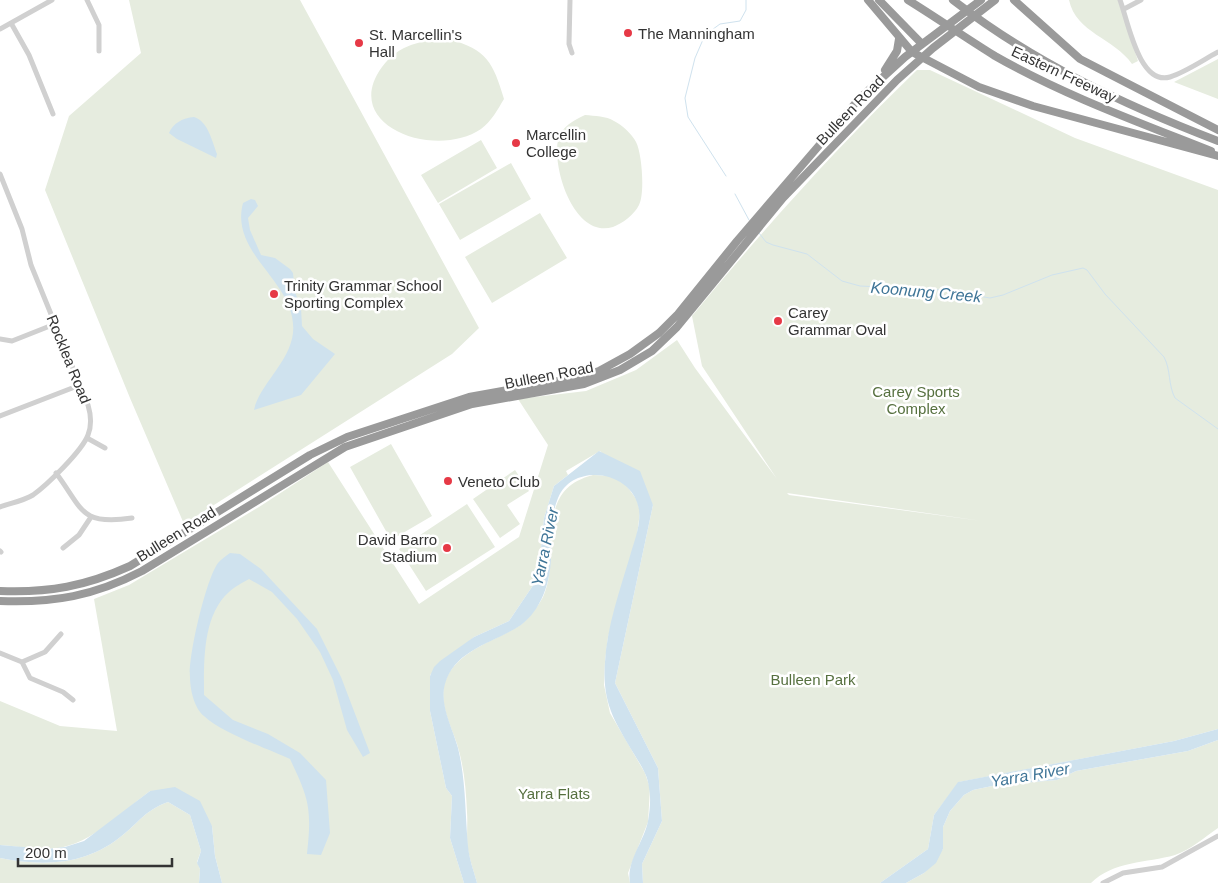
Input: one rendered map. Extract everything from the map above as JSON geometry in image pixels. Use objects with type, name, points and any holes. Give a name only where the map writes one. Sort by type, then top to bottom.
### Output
[{"type":"highway","points":[[868,0],[899,39],[912,52],[980,87],[1033,106],[1218,155]]},
{"type":"highway","points":[[879,0],[922,44]]},
{"type":"highway","name":"Eastern Freeway","points":[[908,0],[996,56],[1053,85],[1218,155]]},
{"type":"highway","name":"Eastern Freeway","points":[[952,0],[1006,38],[1088,85],[1140,110],[1218,141]]},
{"type":"highway","name":"Bulleen Road","points":[[0,600],[57,600],[94,592],[117,584],[142,571],[352,444],[472,404],[576,386],[620,370],[652,351],[666,339],[740,244],[864,94],[912,52],[981,0]]},
{"type":"highway","name":"Bulleen Road","points":[[0,591],[55,590],[84,584],[130,566],[310,456],[347,437],[469,397],[504,389],[566,381],[600,371],[630,354],[671,322],[792,188],[922,57],[995,0]]},
{"type":"highway","points":[[1015,0],[1080,59],[1218,130]]},
{"type":"highway","points":[[879,80],[894,57],[899,39]]},
{"type":"highway","points":[[9,591],[18,598],[10,601]]},
{"type":"street","points":[[87,0],[99,25],[100,51]]},
{"type":"street","points":[[570,0],[569,44],[572,53]]},
{"type":"street","points":[[1120,0],[1140,60],[1148,72],[1167,77],[1218,52]]},
{"type":"street","points":[[1124,9],[1140,0]]},
{"type":"street","points":[[0,29],[49,1]]},
{"type":"street","points":[[11,23],[28,55],[53,114]]},
{"type":"street","name":"Rocklea Road","points":[[0,174],[2,187],[22,229],[29,260],[80,384],[91,416],[87,438]]},
{"type":"street","points":[[0,339],[12,341],[55,324]]},
{"type":"street","points":[[0,416],[80,384]]},
{"type":"street","points":[[0,506],[33,494],[56,473],[87,438],[105,448]]},
{"type":"street","points":[[56,473],[77,505],[91,517],[107,521],[132,518]]},
{"type":"street","points":[[63,548],[79,535],[91,517]]},
{"type":"street","points":[[22,662],[45,652],[61,634]]},
{"type":"street","points":[[0,653],[22,662],[30,678],[63,692],[73,700]]},
{"type":"street","points":[[1104,883],[1123,873],[1162,867],[1218,836]]},
{"type":"green space","name":"Trinity Grammar School Sporting Complex","points":[[129,0],[300,0],[479,328],[452,354],[184,524],[45,190],[69,116],[141,53]]},
{"type":"green space","points":[[1069,0],[1118,0],[1138,61],[1132,64],[1116,48],[1087,28],[1073,11]]},
{"type":"green space","points":[[449,39],[472,48],[487,59],[496,76],[504,99],[485,126],[462,138],[440,141],[419,139],[398,132],[383,121],[373,106],[372,88],[382,67],[404,48],[420,42]]},
{"type":"green space","points":[[1218,59],[1218,99],[1174,82]]},
{"type":"green space","points":[[917,70],[930,70],[1075,138],[1218,190],[1218,729],[1174,741],[959,782],[934,815],[928,849],[880,883],[643,883],[642,864],[662,821],[658,768],[615,683],[653,505],[600,451],[566,471],[568,475],[554,486],[544,518],[538,578],[509,621],[474,637],[430,675],[430,711],[446,788],[452,796],[450,838],[464,883],[222,883],[215,856],[212,826],[150,791],[102,829],[76,843],[47,849],[0,845],[0,701],[60,726],[117,731],[94,599],[129,585],[259,507],[328,462],[419,604],[519,537],[548,445],[518,399],[586,391],[636,370],[677,340],[695,368],[777,479],[702,366],[692,316],[801,190]],"holes":[[[787,493],[982,521],[789,495]]]},
{"type":"green space","points":[[585,115],[604,117],[617,123],[632,136],[640,155],[642,174],[641,200],[637,209],[631,215],[613,227],[599,228],[587,222],[577,212],[562,183],[557,152],[558,140],[565,128]]},
{"type":"green space","points":[[481,140],[497,168],[438,203],[421,175]]},
{"type":"green space","points":[[511,163],[531,199],[460,240],[439,204]]},
{"type":"green space","points":[[540,213],[567,258],[492,303],[465,257]]},
{"type":"green space","points":[[391,444],[432,516],[391,540],[350,467]]},
{"type":"green space","points":[[515,470],[529,491],[507,505],[520,524],[500,538],[473,499]]},
{"type":"green space","name":"Yarra Flats","points":[[593,475],[613,476],[626,485],[637,500],[640,512],[637,535],[608,637],[604,685],[610,713],[645,773],[650,788],[648,822],[628,873],[630,883],[477,883],[467,845],[467,803],[463,769],[443,701],[444,686],[448,675],[464,656],[519,626],[536,608],[543,597],[548,580],[555,509],[562,495],[574,483]]},
{"type":"green space","name":"David Barro Stadium","points":[[467,504],[495,547],[426,591],[399,549]]},
{"type":"green space","points":[[1218,740],[1218,828],[1181,853],[1109,870],[1091,883],[906,883],[924,873],[943,849],[943,827],[950,811],[964,795],[973,790],[997,785],[1057,780],[1076,771],[1188,751]]},
{"type":"green space","points":[[168,802],[190,815],[201,851],[197,862],[200,869],[199,883],[0,883],[0,858],[50,863],[81,858],[110,844],[149,812]]},
{"type":"water","points":[[194,117],[203,123],[209,132],[217,154],[216,158],[177,139],[169,133],[173,126],[179,122]]},
{"type":"water","points":[[251,199],[255,200],[258,206],[248,218],[250,230],[261,255],[275,258],[293,273],[295,292],[301,308],[302,326],[313,339],[335,354],[301,395],[254,410],[262,392],[281,364],[291,344],[293,333],[292,315],[285,298],[254,254],[246,238],[241,221],[243,203]]},
{"type":"water","name":"Yarra River","points":[[599,451],[640,471],[653,505],[615,683],[658,768],[662,821],[642,864],[643,883],[630,883],[629,875],[633,859],[646,829],[650,809],[650,792],[643,770],[615,721],[605,689],[608,635],[614,608],[637,533],[639,510],[635,497],[626,486],[615,479],[589,475],[576,479],[566,486],[555,505],[549,577],[543,595],[534,612],[521,625],[466,655],[450,672],[445,684],[445,708],[461,760],[470,860],[477,883],[464,883],[450,838],[452,796],[446,788],[430,711],[430,676],[434,667],[440,661],[474,637],[509,621],[538,578],[544,518],[554,486]]},
{"type":"water","points":[[230,553],[240,554],[261,569],[317,629],[341,677],[370,753],[363,757],[347,730],[333,680],[320,652],[297,619],[272,592],[249,579],[231,590],[220,602],[209,627],[206,640],[204,695],[233,720],[268,734],[300,753],[326,780],[330,833],[321,855],[307,854],[308,804],[290,759],[233,734],[212,722],[201,713],[193,698],[190,667],[203,601],[213,572],[219,562]]},
{"type":"water","name":"Yarra River","points":[[1218,729],[1218,740],[1188,751],[1076,771],[1057,780],[997,785],[973,790],[964,795],[950,811],[943,827],[943,849],[936,863],[924,873],[906,883],[880,883],[928,849],[934,815],[958,782],[1174,741]]},
{"type":"water","points":[[175,787],[200,801],[212,826],[215,856],[222,883],[199,883],[200,869],[197,863],[201,851],[190,815],[168,802],[149,812],[110,844],[81,858],[50,863],[0,858],[0,845],[47,849],[65,847],[84,841],[150,791]]},
{"type":"waterway","name":"Koonung Creek","points":[[726,176],[688,117],[685,98],[695,58],[705,35],[720,24],[740,21],[746,10],[746,0]]},
{"type":"waterway","name":"Koonung Creek","points":[[735,194],[749,220]]},
{"type":"waterway","name":"Koonung Creek","points":[[759,233],[766,242],[807,254],[842,281],[860,286],[943,290],[990,298],[1003,295],[1052,275],[1083,268],[1087,270],[1105,294],[1164,357],[1175,398],[1218,429]]},
{"type":"place","name":"The Manningham","points":[[628,33]]},
{"type":"place","name":"St. Marcellin's Hall","points":[[359,43]]},
{"type":"place","name":"Marcellin College","points":[[516,143]]},
{"type":"place","name":"Trinity Grammar School Sporting Complex","points":[[274,294]]},
{"type":"place","name":"Carey Grammar Oval","points":[[778,321]]},
{"type":"place","name":"Veneto Club","points":[[448,481]]},
{"type":"place","name":"David Barro Stadium","points":[[447,548]]},
{"type":"park label","name":"Carey Sports Complex","points":[[916,400]]},
{"type":"park label","name":"Bulleen Park","points":[[813,679]]}]
